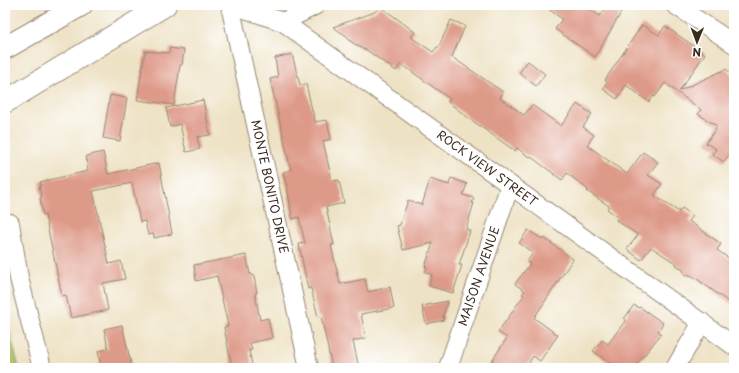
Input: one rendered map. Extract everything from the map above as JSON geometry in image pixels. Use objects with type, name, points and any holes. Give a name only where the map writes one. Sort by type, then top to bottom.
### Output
[{"type":"highway","points":[[5,48],[81,5]]},
{"type":"highway","points":[[5,102],[165,5]]},
{"type":"street","name":"MONTE BONITO DRIVE","points":[[230,5],[309,368]]},
{"type":"street","name":"ROCK VIEW STREET","points":[[233,5],[282,22],[734,346]]},
{"type":"street","points":[[282,22],[316,5]]},
{"type":"street","points":[[675,5],[734,44]]},
{"type":"street","name":"MAISON AVENUE","points":[[448,368],[510,185]]},
{"type":"street","points":[[10,223],[19,278],[42,368]]},
{"type":"street","points":[[675,368],[702,322]]},
{"type":"green space","points":[[5,315],[19,368],[5,368]]},
{"type":"building","points":[[543,5],[584,5],[600,16],[608,5],[613,5],[622,11],[595,57],[555,29],[562,19]]},
{"type":"building","points":[[380,6],[415,32],[411,37],[433,52],[437,47],[438,48],[451,20],[465,26],[452,57],[503,92],[500,98],[524,115],[532,105],[561,126],[577,104],[592,114],[583,127],[594,135],[587,145],[627,174],[643,152],[658,162],[648,175],[662,184],[654,195],[679,212],[682,208],[693,216],[689,221],[721,244],[717,250],[734,262],[734,306],[697,279],[690,275],[685,275],[683,270],[676,265],[677,264],[651,247],[641,260],[627,249],[638,235],[616,220],[618,217],[607,209],[609,206],[587,191],[588,190],[567,173],[562,180],[530,156],[529,157],[517,148],[515,151],[448,102],[450,99],[401,64],[396,71],[365,49],[364,50],[347,39],[348,37],[333,27],[375,12]]},
{"type":"building","points":[[642,25],[659,35],[665,26],[705,54],[679,91],[726,69],[734,76],[734,147],[724,162],[712,154],[716,149],[706,143],[717,126],[698,114],[701,110],[665,83],[655,97],[653,96],[649,102],[626,85],[617,99],[603,89],[607,82],[605,80]]},
{"type":"building","points":[[170,48],[184,50],[182,65],[180,65],[174,105],[137,100],[145,51],[169,53]]},
{"type":"building","points":[[292,54],[300,85],[306,84],[315,122],[327,120],[331,139],[323,141],[332,181],[339,180],[344,203],[326,207],[334,245],[331,245],[340,284],[365,279],[368,292],[390,287],[394,308],[361,314],[366,338],[353,341],[359,368],[332,368],[321,316],[318,317],[311,288],[308,289],[299,244],[305,243],[299,217],[293,219],[292,217],[283,172],[291,170],[270,79],[278,77],[275,58]]},
{"type":"building","points":[[528,61],[545,74],[536,86],[519,73]]},
{"type":"building","points":[[110,95],[127,98],[120,141],[103,138]]},
{"type":"building","points":[[203,100],[210,135],[197,137],[200,149],[186,152],[180,124],[170,127],[166,108]]},
{"type":"building","points":[[103,152],[108,174],[159,163],[172,234],[154,238],[154,234],[148,235],[145,221],[140,222],[132,183],[93,191],[109,264],[121,261],[125,279],[103,283],[108,310],[71,318],[66,295],[62,296],[45,215],[43,215],[40,198],[42,197],[39,187],[41,186],[40,182],[88,171],[86,156]]},
{"type":"building","points":[[451,178],[467,184],[463,195],[474,198],[472,203],[474,203],[466,229],[470,231],[459,265],[462,265],[453,293],[429,286],[432,275],[425,272],[427,268],[425,267],[433,243],[403,250],[397,226],[400,225],[408,200],[422,205],[430,179],[449,185]]},
{"type":"building","points":[[528,230],[542,239],[544,238],[573,259],[534,318],[558,335],[540,361],[533,356],[526,368],[487,368],[507,338],[498,332],[524,295],[522,294],[525,291],[515,284],[530,264],[527,262],[533,253],[519,243]]},
{"type":"building","points":[[246,255],[250,274],[254,276],[257,293],[255,293],[260,320],[268,318],[272,338],[250,343],[252,350],[249,350],[252,365],[232,368],[224,327],[228,326],[217,276],[196,281],[194,265]]},
{"type":"building","points":[[448,301],[443,315],[444,320],[426,324],[422,306]]},
{"type":"building","points":[[634,305],[639,308],[640,307],[663,323],[658,331],[661,334],[634,368],[616,368],[593,351],[602,340],[608,344],[626,320],[624,319]]},
{"type":"building","points":[[122,325],[132,368],[101,368],[98,351],[108,349],[104,329]]}]
